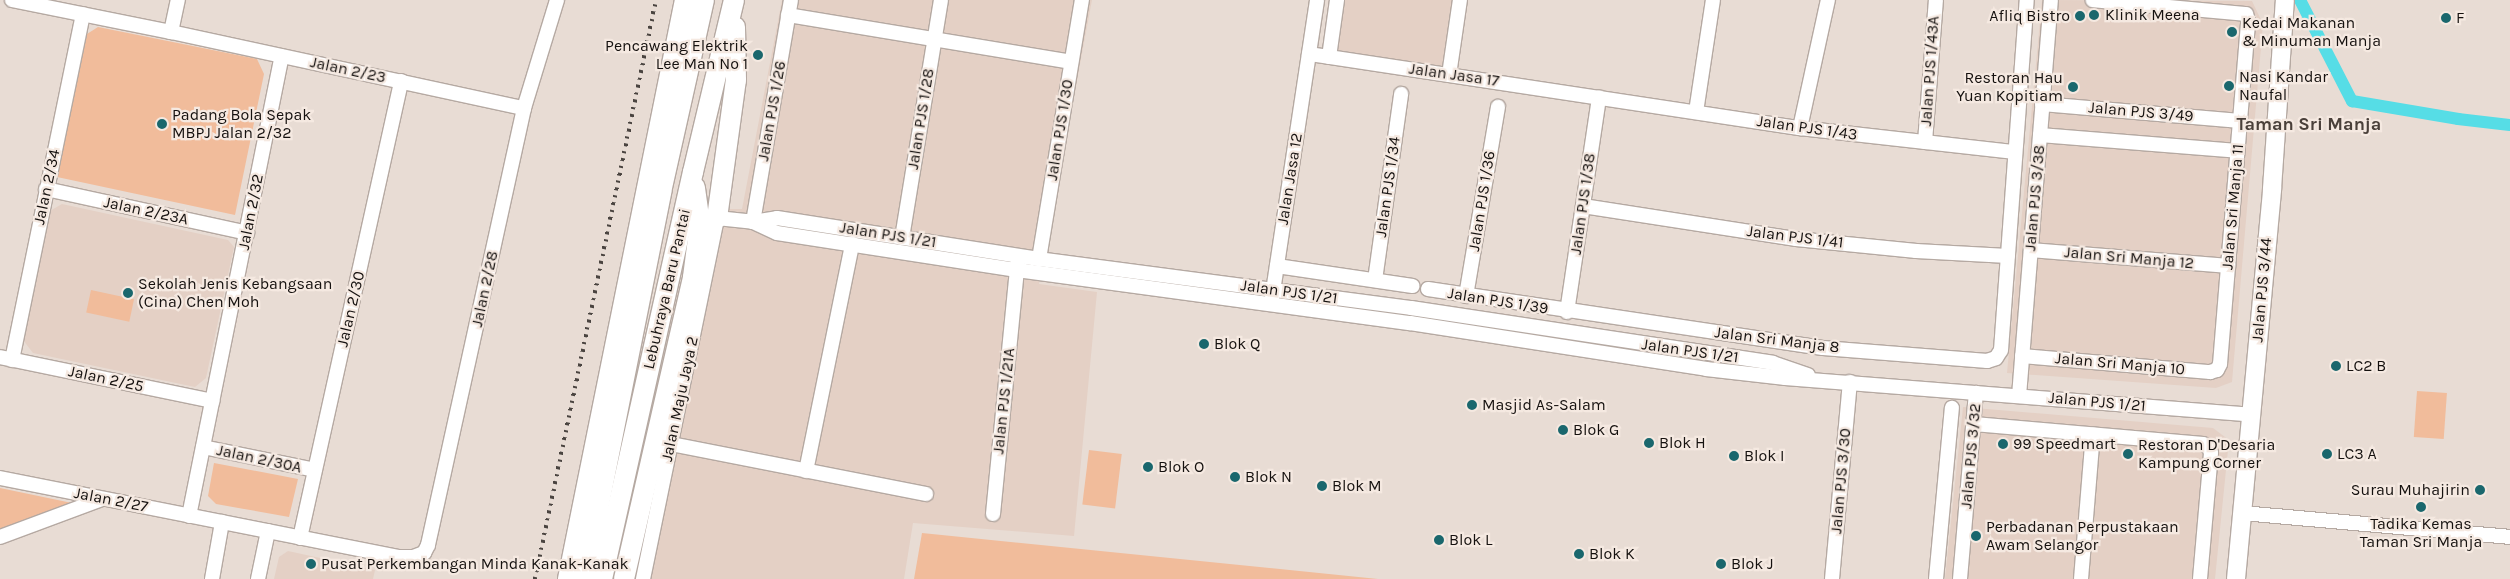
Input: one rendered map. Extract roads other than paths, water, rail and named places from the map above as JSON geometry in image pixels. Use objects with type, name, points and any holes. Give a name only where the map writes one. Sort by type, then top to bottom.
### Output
[{"type":"highway","points":[[568,579],[685,0]]},
{"type":"highway","name":"Lebuhraya Baru Pantai","points":[[584,579],[661,192],[704,0]]},
{"type":"highway","points":[[717,218],[736,80],[734,0]]},
{"type":"highway","name":"Lebuhraya Baru Pantai","points":[[602,579],[693,172],[734,0]]},
{"type":"highway","points":[[624,579],[694,277],[700,224],[693,172]]},
{"type":"main road","points":[[2272,0],[2284,20]]},
{"type":"main road","name":"Jalan PJS 3/44","points":[[2236,579],[2285,0]]},
{"type":"street","name":"Jalan 2/23","points":[[12,0],[171,32],[524,108]]},
{"type":"street","points":[[171,32],[178,0]]},
{"type":"street","name":"Jalan 2/28","points":[[399,557],[419,555],[428,545],[524,108],[557,0]]},
{"type":"street","name":"Jalan PJS 1/26","points":[[753,222],[791,0]]},
{"type":"street","name":"Jalan PJS 1/28","points":[[902,238],[941,0]]},
{"type":"street","name":"Jalan PJS 1/30","points":[[1039,259],[1082,0]]},
{"type":"street","name":"Jalan Jasa 12","points":[[1271,304],[1317,0]]},
{"type":"street","points":[[1329,57],[1337,0]]},
{"type":"street","points":[[1449,75],[1460,0]]},
{"type":"street","points":[[1696,112],[1713,0]]},
{"type":"street","points":[[1800,128],[1828,0]]},
{"type":"street","name":"Jalan PJS 1/43A","points":[[1925,142],[1936,0]]},
{"type":"street","name":"Jalan PJS 3/38","points":[[1987,361],[1996,358],[2001,350],[2027,0]]},
{"type":"street","name":"Jalan PJS 3/38","points":[[2019,396],[2051,0]]},
{"type":"street","name":"Jalan Sri Manja 11","points":[[2093,0],[2246,14],[2248,20],[2240,120],[2220,364],[2217,370]]},
{"type":"street","name":"Jalan 2/34","points":[[6,358],[46,189],[83,14]]},
{"type":"street","points":[[788,15],[1071,62]]},
{"type":"street","name":"Jalan Jasa 17","points":[[1309,54],[1599,97]]},
{"type":"street","name":"Jalan 2/32","points":[[189,516],[282,56]]},
{"type":"street","name":"Jalan 2/30","points":[[300,538],[401,81]]},
{"type":"street","name":"Jalan PJS 1/34","points":[[1374,280],[1401,94]]},
{"type":"street","name":"Jalan PJS 1/43","points":[[1599,97],[1800,128],[2015,152]]},
{"type":"street","name":"Jalan PJS 1/38","points":[[1567,312],[1599,97]]},
{"type":"street","name":"Jalan PJS 3/49","points":[[2042,104],[2240,120]]},
{"type":"street","name":"Jalan PJS 1/36","points":[[1466,296],[1498,107]]},
{"type":"street","name":"Jalan PJS 3/49","points":[[2040,136],[2237,151]]},
{"type":"street","name":"Jalan 2/23A","points":[[46,189],[246,233]]},
{"type":"street","name":"Jalan PJS 1/41","points":[[1583,206],[1796,239],[1916,251],[2008,256]]},
{"type":"street","name":"Jalan PJS 1/21","points":[[717,218],[753,222],[777,218],[902,238],[1018,263],[1039,259],[1273,290],[1764,362],[1823,380]]},
{"type":"street","name":"Jalan Maju Jaya 2","points":[[643,579],[717,218]]},
{"type":"street","name":"Jalan PJS 1/21","points":[[753,222],[777,233],[852,244],[1018,263],[1271,304],[1410,323],[1706,369],[2251,415]]},
{"type":"street","points":[[806,471],[852,244]]},
{"type":"street","name":"Jalan Sri Manja 12","points":[[2031,250],[2228,266]]},
{"type":"street","name":"Jalan PJS 1/21A","points":[[993,514],[1018,263]]},
{"type":"street","points":[[1277,266],[1413,286]]},
{"type":"street","name":"Jalan PJS 1/39","points":[[1428,289],[1567,312]]},
{"type":"street","name":"Jalan Sri Manja 8","points":[[1567,312],[1822,348],[1987,361]]},
{"type":"street","name":"Jalan Sri Manja 10","points":[[2022,356],[2210,372],[2217,370]]},
{"type":"street","name":"Jalan 2/25","points":[[6,358],[212,401]]},
{"type":"street","name":"Jalan PJS 3/30","points":[[1832,579],[1850,382]]},
{"type":"street","name":"Jalan PJS 3/32","points":[[1960,579],[1976,393]]},
{"type":"street","points":[[1936,579],[1952,408]]},
{"type":"street","points":[[1974,424],[2203,444],[2209,447],[2210,461],[2200,579]]},
{"type":"street","points":[[2081,579],[2094,434]]},
{"type":"street","points":[[671,444],[926,494]]},
{"type":"street","name":"Jalan 2/30A","points":[[203,448],[315,470]]},
{"type":"street","name":"Jalan 2/27","points":[[0,478],[399,557]]},
{"type":"street","points":[[0,537],[103,498]]},
{"type":"street","points":[[2242,512],[2510,537]]},
{"type":"street","points":[[212,579],[222,522]]},
{"type":"street","points":[[258,579],[268,531]]},
{"type":"waterway","points":[[2300,0],[2352,101],[2458,119],[2510,125]]},
{"type":"railway","points":[[535,579],[656,0]]},
{"type":"place","name":"Klinik Meena","points":[[2094,15]]},
{"type":"place","name":"Afliq Bistro","points":[[2080,16]]},
{"type":"place","name":"F","points":[[2446,18]]},
{"type":"place","name":"Kedai Makanan & Minuman Manja","points":[[2232,32]]},
{"type":"place","name":"Pencawang Elektrik Lee Man No 1","points":[[758,55]]},
{"type":"place","name":"Nasi Kandar Naufal","points":[[2229,86]]},
{"type":"place","name":"Restoran Hau Yuan Kopitiam","points":[[2073,87]]},
{"type":"place","name":"Padang Bola Sepak MBPJ Jalan 2/32","points":[[162,124]]},
{"type":"place","name":"Sekolah Jenis Kebangsaan (Cina) Chen Moh","points":[[128,293]]},
{"type":"place","name":"Blok Q","points":[[1204,344]]},
{"type":"place","name":"LC2 B","points":[[2336,366]]},
{"type":"place","name":"Masjid As-Salam","points":[[1472,405]]},
{"type":"place","name":"Blok G","points":[[1563,430]]},
{"type":"place","name":"Blok H","points":[[1649,443]]},
{"type":"place","name":"99 Speedmart","points":[[2003,444]]},
{"type":"place","name":"Restoran D'Desaria Kampung Corner","points":[[2128,454]]},
{"type":"place","name":"LC3 A","points":[[2327,454]]},
{"type":"place","name":"Blok I","points":[[1734,456]]},
{"type":"place","name":"Blok O","points":[[1148,467]]},
{"type":"place","name":"Blok N","points":[[1235,477]]},
{"type":"place","name":"Blok M","points":[[1322,486]]},
{"type":"place","name":"Surau Muhajirin","points":[[2480,490]]},
{"type":"place","name":"Tadika Kemas Taman Sri Manja","points":[[2421,507]]},
{"type":"place","name":"Perbadanan Perpustakaan Awam Selangor","points":[[1976,536]]},
{"type":"place","name":"Blok L","points":[[1439,540]]},
{"type":"place","name":"Blok K","points":[[1579,554]]},
{"type":"place","name":"Pusat Perkembangan Minda Kanak-Kanak","points":[[311,564]]},
{"type":"place","name":"Blok J","points":[[1721,564]]},
{"type":"district","name":"Taman Sri Manja","points":[[2309,124]]}]
